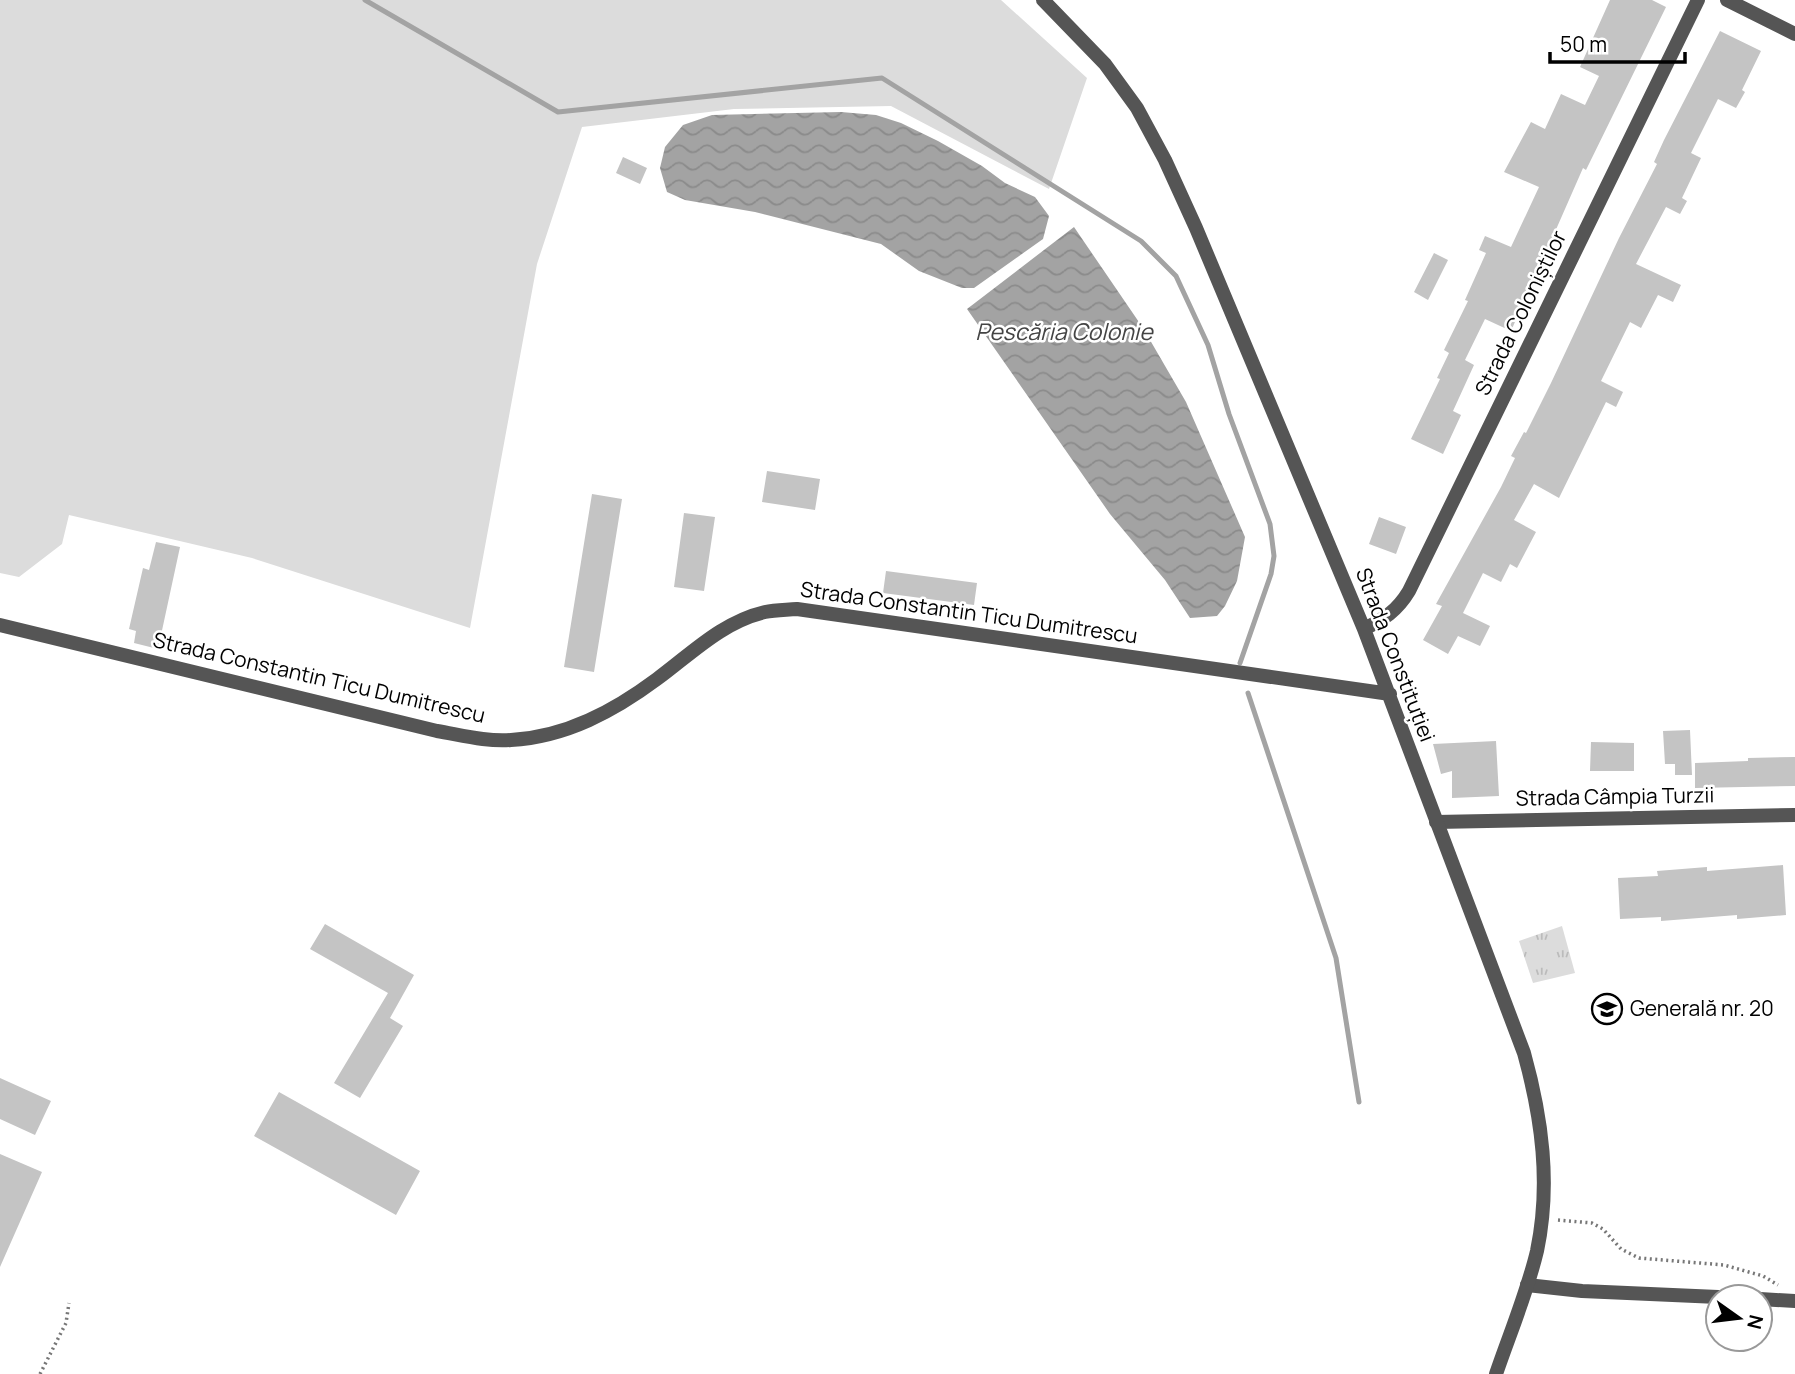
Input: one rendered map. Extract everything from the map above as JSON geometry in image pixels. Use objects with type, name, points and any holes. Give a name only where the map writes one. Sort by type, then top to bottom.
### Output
[{"type":"street","name":"Strada Constituției","points":[[1043,0],[1105,64],[1137,108],[1165,160],[1364,629],[1524,1053],[1537,1102],[1543,1140],[1542,1219],[1527,1285],[1496,1374]]},
{"type":"street","name":"Strada Coloniștilor","points":[[1364,629],[1386,619],[1400,606],[1409,591],[1698,0]]},
{"type":"street","points":[[1727,0],[1795,34]]},
{"type":"street","name":"Strada Constantin Ticu Dumitrescu","points":[[0,625],[438,731],[475,738],[510,740],[551,734],[587,722],[623,704],[722,629],[766,612],[797,609],[1390,694]]},
{"type":"street","name":"Strada Câmpia Turzii","points":[[1436,821],[1795,814]]},
{"type":"street","points":[[1527,1285],[1582,1291],[1704,1296]]},
{"type":"street","points":[[1774,1300],[1795,1301]]},
{"type":"path","points":[[1542,1219],[1592,1223],[1603,1229],[1621,1249],[1639,1258],[1724,1265],[1762,1276],[1781,1288]]},
{"type":"path","points":[[40,1374],[66,1323],[69,1303]]},
{"type":"green space","points":[[0,0],[1001,0],[1087,78],[1049,189],[891,106],[734,109],[582,127],[537,264],[470,628],[252,558],[69,515],[62,544],[19,577],[0,573]]},
{"type":"green space","points":[[1562,926],[1575,973],[1533,983],[1519,941]]},
{"type":"water","points":[[841,112],[876,115],[901,123],[982,166],[1005,183],[1035,197],[1049,216],[1043,239],[974,288],[962,288],[919,271],[881,244],[755,212],[685,200],[667,192],[660,168],[665,147],[683,125],[712,115]]},
{"type":"water","name":"Pescăria Colonie","points":[[1074,227],[1143,328],[1186,402],[1245,537],[1237,581],[1217,616],[1190,618],[1165,580],[1110,514],[967,309]]},
{"type":"building","points":[[1610,0],[1652,0],[1666,7],[1586,170],[1583,168],[1523,298],[1525,299],[1511,331],[1485,319],[1465,360],[1474,365],[1453,411],[1461,415],[1443,454],[1411,439],[1440,379],[1437,378],[1449,353],[1444,350],[1468,301],[1465,300],[1486,253],[1479,250],[1485,236],[1511,247],[1539,187],[1504,172],[1531,122],[1545,129],[1561,94],[1585,105],[1599,76],[1580,67]]},
{"type":"building","points":[[1720,31],[1761,51],[1736,108],[1718,99],[1691,153],[1701,158],[1682,198],[1687,201],[1680,214],[1666,207],[1636,264],[1681,285],[1673,302],[1658,295],[1641,328],[1630,322],[1601,381],[1623,392],[1616,407],[1606,402],[1559,498],[1534,484],[1514,520],[1536,532],[1517,568],[1510,564],[1501,582],[1483,573],[1463,613],[1490,626],[1480,646],[1458,636],[1448,654],[1423,640],[1442,606],[1436,604],[1501,487],[1515,458],[1511,456],[1524,432],[1526,433],[1551,383],[1657,164],[1654,162],[1664,140]]},
{"type":"building","points":[[623,157],[647,168],[640,184],[616,173]]},
{"type":"building","points":[[1434,253],[1448,260],[1428,300],[1414,292]]},
{"type":"building","points":[[767,471],[820,479],[815,510],[762,502]]},
{"type":"building","points":[[592,494],[622,499],[594,672],[564,667]]},
{"type":"building","points":[[684,513],[715,517],[704,591],[674,587]]},
{"type":"building","points":[[1379,517],[1406,527],[1396,554],[1369,544]]},
{"type":"building","points":[[156,542],[180,547],[158,649],[134,643],[136,631],[129,629],[143,568],[149,570]]},
{"type":"building","points":[[886,571],[977,583],[974,605],[883,593]]},
{"type":"building","points":[[1690,730],[1692,775],[1675,775],[1675,764],[1665,764],[1663,731]]},
{"type":"building","points":[[1496,741],[1499,796],[1452,798],[1452,771],[1441,774],[1433,744]]},
{"type":"building","points":[[1591,742],[1634,743],[1634,771],[1590,771]]},
{"type":"building","points":[[1795,757],[1795,786],[1695,788],[1695,763]]},
{"type":"building","points":[[1783,865],[1786,915],[1737,919],[1737,915],[1661,921],[1661,917],[1620,919],[1618,878],[1658,876],[1657,871],[1707,867],[1707,871]]},
{"type":"building","points":[[325,924],[414,975],[390,1018],[403,1026],[360,1098],[334,1083],[388,993],[310,949]]},
{"type":"building","points":[[0,1078],[51,1101],[35,1135],[0,1119]]},
{"type":"building","points":[[279,1092],[420,1171],[396,1215],[254,1136]]},
{"type":"building","points":[[0,1154],[42,1172],[0,1267]]},
{"type":"waterway","points":[[365,0],[558,112],[882,78],[1141,241],[1176,276],[1208,345],[1229,414],[1270,524],[1274,556],[1271,574],[1240,663]]},
{"type":"waterway","points":[[1248,693],[1336,958],[1359,1102]]},
{"type":"place","name":"Generală nr. 20","points":[[1607,1009]]}]
